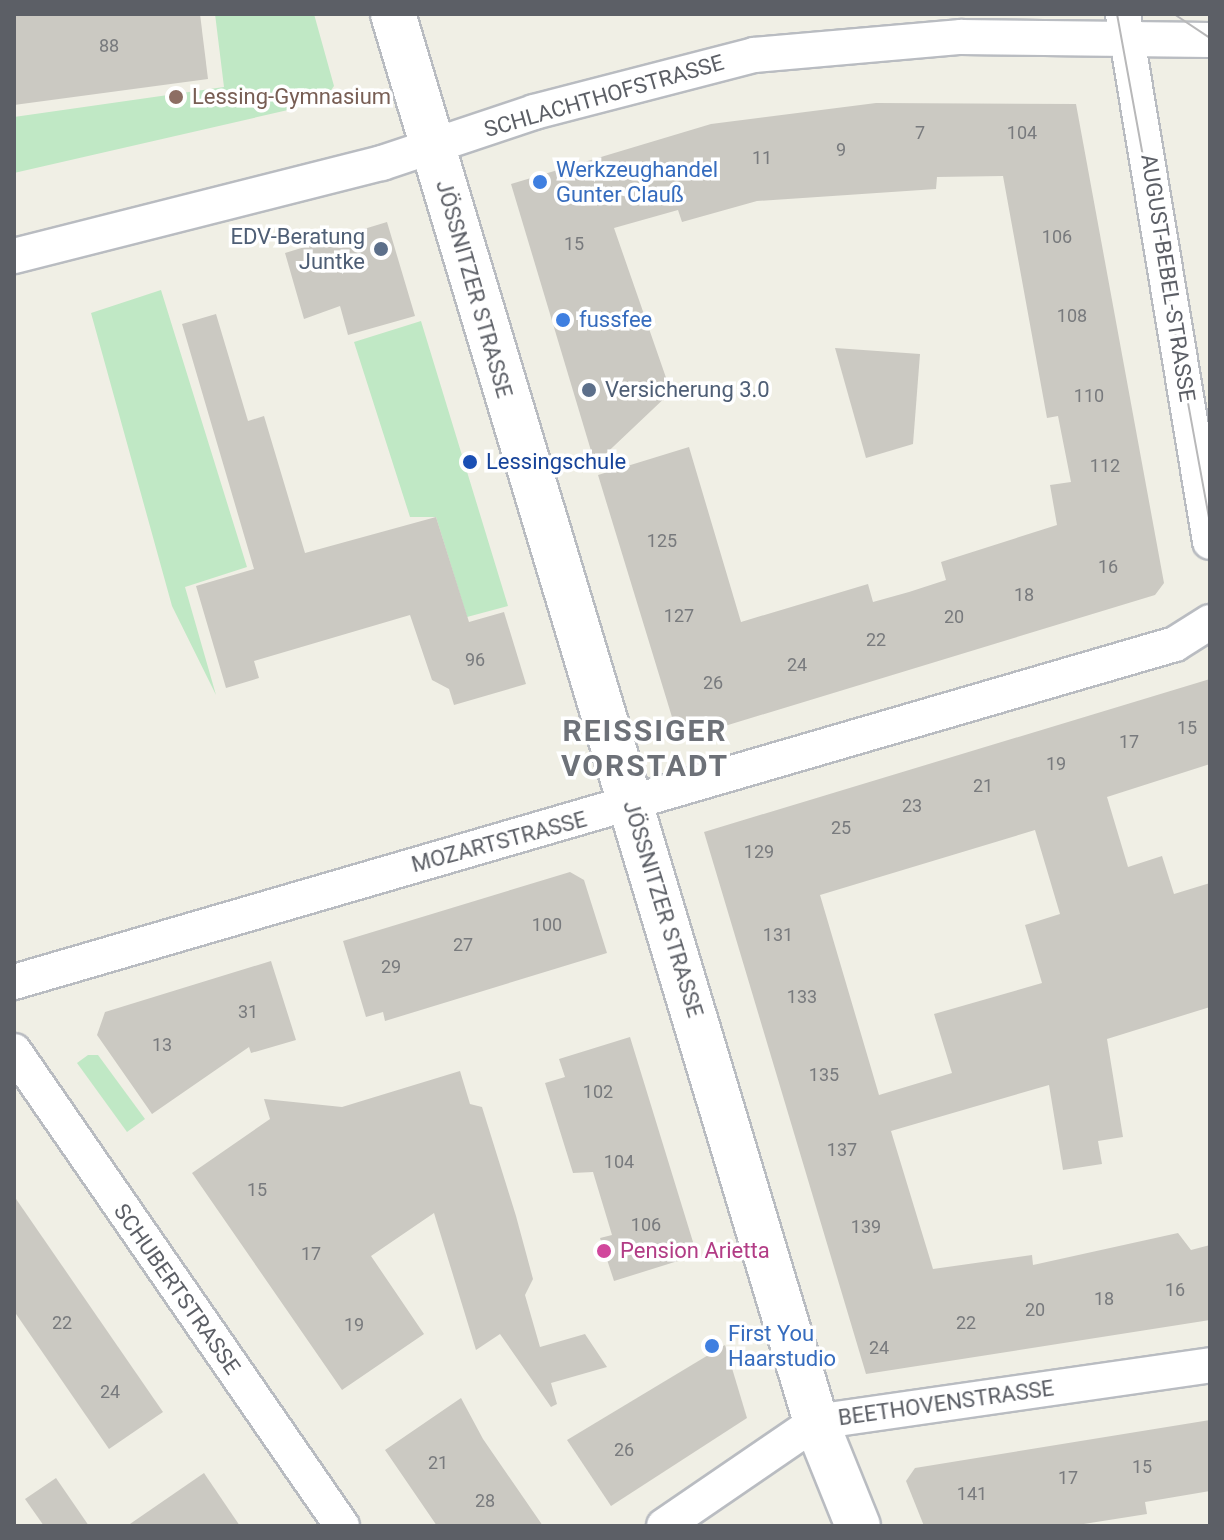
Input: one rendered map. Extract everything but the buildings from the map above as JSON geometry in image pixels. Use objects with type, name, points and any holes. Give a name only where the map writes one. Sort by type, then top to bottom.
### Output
[{"type":"street","name":"JÖSSNITZER STRASSE","points":[[393,14],[816,1422],[858,1526]]},
{"type":"street","name":"SCHLACHTHOFSTRASSE","points":[[14,256],[432,146],[754,55],[1125,26],[1210,40]]},
{"type":"street","name":"AUGUST-BEBEL-STRASSE","points":[[1125,26],[1210,542]]},
{"type":"street","name":"MOZARTSTRASSE","points":[[14,982],[633,806],[1175,644],[1210,622]]},
{"type":"street","name":"SCHUBERTSTRASSE","points":[[14,1051],[342,1526]]},
{"type":"street","name":"BEETHOVENSTRASSE","points":[[664,1526],[816,1422],[1210,1365]]},
{"type":"green space","points":[[215,14],[314,14],[334,86],[323,102],[14,173],[14,117],[224,87]]},
{"type":"green space","points":[[161,290],[247,567],[185,587],[216,695],[172,606],[91,313]]},
{"type":"green space","points":[[421,321],[508,606],[467,617],[436,517],[410,517],[354,342]]},
{"type":"green space","points":[[88,1055],[98,1055],[145,1119],[127,1132],[77,1063]]},
{"type":"tram line","points":[[1117,14],[1210,523]]},
{"type":"tram line","points":[[1174,14],[1210,38]]},
{"type":"place","name":"Lessing-Gymnasium","points":[[176,97]]},
{"type":"place","name":"Werkzeughandel Gunter Clauß","points":[[540,182]]},
{"type":"place","name":"EDV-Beratung Juntke","points":[[381,249]]},
{"type":"place","name":"fussfee","points":[[563,320]]},
{"type":"place","name":"Versicherung 3.0","points":[[589,390]]},
{"type":"place","name":"Lessingschule","points":[[470,462]]},
{"type":"place","name":"Pension Arietta","points":[[604,1251]]},
{"type":"place","name":"First You Haarstudio","points":[[712,1346]]},
{"type":"district","name":"REISSIGER VORSTADT","points":[[645,748]]}]
